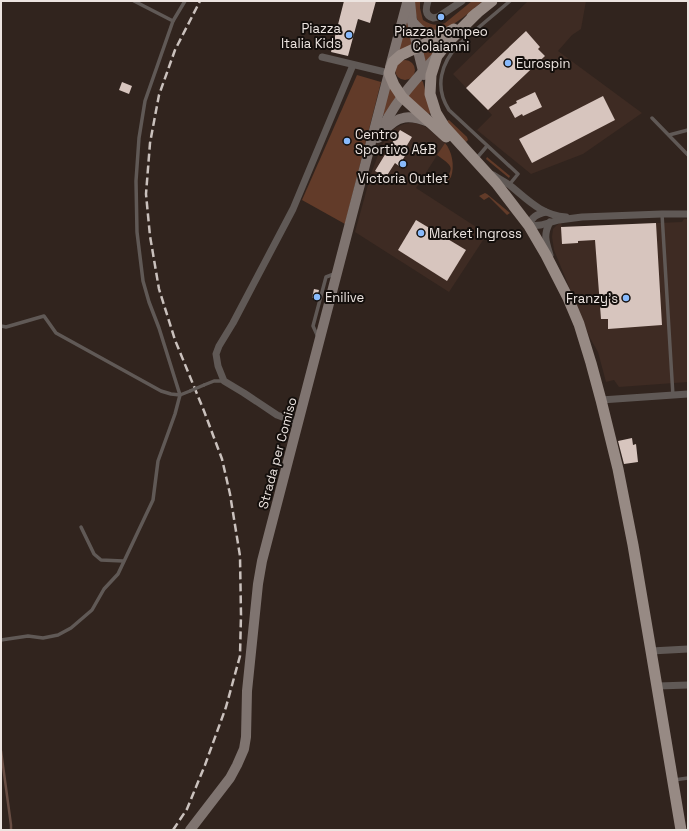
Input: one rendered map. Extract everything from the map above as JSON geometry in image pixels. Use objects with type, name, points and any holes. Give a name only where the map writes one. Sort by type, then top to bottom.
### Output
[{"type":"main road","points":[[409,1],[416,48],[422,72],[436,113],[444,126],[484,169],[529,226],[546,255],[579,324],[601,400],[618,470],[652,651],[673,780],[681,817],[681,830]]},
{"type":"main road","name":"Strada per Comiso","points":[[190,830],[230,778],[244,749],[246,736],[247,691],[258,584],[262,561],[364,171],[392,57],[409,1]]},
{"type":"main road","points":[[475,160],[402,97],[394,85],[389,73],[393,62],[401,55],[444,36],[492,1]]},
{"type":"main road","points":[[364,171],[386,121],[402,97],[453,36],[477,13]]},
{"type":"main road","points":[[412,21],[422,32],[444,36]]},
{"type":"main road","points":[[396,59],[408,56],[414,60],[422,72]]},
{"type":"main road","points":[[430,94],[431,75],[437,56]]},
{"type":"main road","points":[[389,73],[399,84],[403,85],[414,81]]},
{"type":"main road","points":[[377,140],[391,124],[404,117],[418,118],[430,122]]},
{"type":"street","points":[[428,1],[426,11],[428,16],[433,18],[438,17],[462,1]]},
{"type":"street","points":[[322,57],[389,73]]},
{"type":"street","points":[[298,423],[277,415],[224,380],[218,366],[216,354],[293,209],[353,65]]},
{"type":"street","points":[[484,169],[509,185],[528,201],[546,212],[562,216],[582,217],[688,214]]},
{"type":"street","points":[[546,212],[536,215],[532,219],[529,226],[582,217]]},
{"type":"street","points":[[550,222],[545,237],[555,273]]},
{"type":"street","points":[[601,400],[688,394]]},
{"type":"street","points":[[652,651],[688,650]]},
{"type":"street","points":[[658,686],[688,685]]},
{"type":"lane","points":[[134,1],[173,21]]},
{"type":"lane","points":[[1,640],[28,636],[43,638],[58,635],[71,628],[92,610],[104,589],[118,574],[153,500],[158,461],[175,414],[180,395],[159,328],[149,302],[144,281],[137,232],[136,181],[139,138],[145,100],[173,21],[185,1]]},
{"type":"lane","points":[[509,185],[518,174],[449,110],[444,103],[441,84],[442,72],[452,52],[459,44],[510,1]]},
{"type":"lane","points":[[652,118],[688,155]]},
{"type":"lane","points":[[669,135],[688,130]]},
{"type":"lane","points":[[475,160],[487,146]]},
{"type":"lane","points":[[662,214],[673,396]]},
{"type":"lane","points":[[1,326],[44,316],[56,334],[161,391],[171,394],[180,395],[214,381],[224,380]]},
{"type":"lane","points":[[81,527],[94,554],[101,560],[123,561]]},
{"type":"lane","points":[[673,780],[688,778]]},
{"type":"shaded area","points":[[415,1],[420,1],[423,20],[437,25],[445,23],[472,1],[483,1],[467,15],[447,28],[441,31],[436,31],[421,26],[416,14]]},
{"type":"shaded area","points":[[528,1],[586,1],[581,29],[572,35],[558,51],[642,113],[583,154],[531,174],[477,130],[492,115],[453,74]]},
{"type":"shaded area","points":[[407,21],[413,46],[396,55]]},
{"type":"shaded area","points":[[445,39],[425,63],[420,50]]},
{"type":"shaded area","points":[[405,60],[412,63],[415,70],[412,77],[405,80],[398,77],[395,70],[398,63]]},
{"type":"shaded area","name":"Centro Sportivo A&B","points":[[357,75],[381,82],[345,224],[302,200]]},
{"type":"shaded area","points":[[420,81],[423,82],[431,113],[425,115],[407,97]]},
{"type":"shaded area","points":[[389,86],[398,96],[383,115]]},
{"type":"shaded area","points":[[449,120],[467,137],[468,140],[466,142],[457,136],[446,121]]},
{"type":"shaded area","name":"Market Ingross","points":[[409,123],[416,123],[426,127],[445,143],[416,188],[487,234],[449,292],[355,232],[371,174],[381,147],[390,132],[397,127]]},
{"type":"shaded area","points":[[445,143],[451,154],[453,168],[451,177],[445,185],[443,184],[451,170],[449,165],[437,155]]},
{"type":"shaded area","points":[[487,157],[510,176],[509,178],[486,159]]},
{"type":"shaded area","points":[[485,193],[510,213],[507,215],[489,197],[484,200],[479,196]]},
{"type":"shaded area","name":"Franzy's","points":[[684,219],[688,219],[688,382],[619,387],[614,380],[606,382],[598,352],[590,338],[554,250],[552,237],[553,229],[561,222],[562,227],[682,222]]},
{"type":"building","points":[[344,1],[376,1],[370,23],[358,19],[348,56],[331,52]]},
{"type":"building","points":[[526,31],[540,47],[538,49],[545,56],[488,110],[466,88]]},
{"type":"building","points":[[122,82],[132,86],[129,94],[119,90]]},
{"type":"building","points":[[535,92],[542,107],[515,118],[509,107],[517,103],[516,101]]},
{"type":"building","points":[[603,96],[615,120],[532,163],[519,139]]},
{"type":"building","points":[[400,130],[412,137],[403,152],[406,154],[399,166],[395,163],[386,177],[375,171]]},
{"type":"building","points":[[416,220],[466,250],[447,281],[398,250]]},
{"type":"building","points":[[656,223],[662,325],[608,329],[608,319],[601,319],[595,240],[562,244],[561,227]]},
{"type":"building","points":[[314,289],[319,290],[317,299],[312,298]]},
{"type":"building","points":[[632,438],[633,445],[636,444],[638,462],[624,464],[618,441]]},
{"type":"waterway","points":[[1,751],[11,830]]},
{"type":"railway","points":[[173,830],[187,809],[205,765],[226,707],[240,656],[240,556],[230,494],[222,459],[175,340],[159,289],[150,236],[146,194],[150,143],[159,95],[175,50],[200,1]]},
{"type":"place","name":"Piazza Pompeo Colaianni","points":[[441,17]]},
{"type":"place","name":"Piazza Italia Kids","points":[[349,35]]},
{"type":"place","name":"Eurospin","points":[[508,63]]},
{"type":"place","name":"Centro Sportivo A&B","points":[[347,141]]},
{"type":"place","name":"Victoria Outlet","points":[[403,164]]},
{"type":"place","name":"Market Ingross","points":[[421,233]]},
{"type":"place","name":"Enilive","points":[[317,297]]},
{"type":"place","name":"Franzy's","points":[[626,298]]}]
